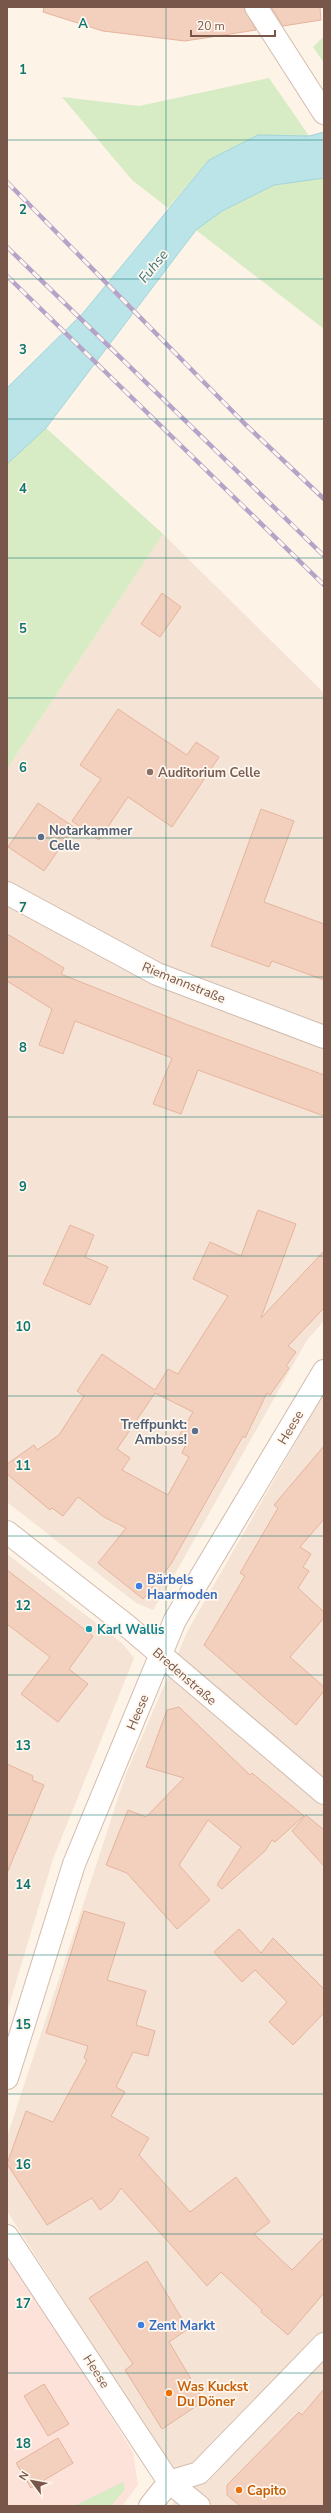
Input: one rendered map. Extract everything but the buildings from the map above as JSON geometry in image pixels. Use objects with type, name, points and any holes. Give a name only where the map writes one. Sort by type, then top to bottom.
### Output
[{"type":"street","points":[[256,7],[324,113]]},
{"type":"street","name":"Riemannstraße","points":[[7,892],[157,974],[324,1036]]},
{"type":"street","name":"Heese","points":[[7,2078],[74,1864],[175,1620],[324,1371]]},
{"type":"street","name":"Bredenstraße","points":[[7,1532],[126,1625],[324,1793]]},
{"type":"street","name":"Heese","points":[[7,2236],[169,2482],[199,2506]]},
{"type":"street","points":[[150,2506],[169,2482],[199,2473],[324,2344]]},
{"type":"shaded area","points":[[163,534],[324,693],[324,1321],[307,1340],[167,1588],[153,1610],[136,1603],[7,1502],[7,769]]},
{"type":"shaded area","points":[[324,1393],[324,2506],[171,2506],[187,2486],[156,2445],[7,2211],[7,2137],[126,1774],[188,1630]]},
{"type":"shaded area","points":[[7,1554],[123,1644],[134,1658],[53,1859],[7,2012]]},
{"type":"shaded area","points":[[7,2262],[16,2265],[133,2452],[138,2485],[122,2506],[7,2506]]},
{"type":"green space","points":[[324,36],[324,63],[313,47]]},
{"type":"green space","points":[[269,78],[309,136],[258,135],[209,160],[168,208],[132,180],[62,97],[139,106]]},
{"type":"green space","points":[[324,178],[324,329],[196,230],[222,211],[274,185]]},
{"type":"green space","points":[[46,428],[163,534],[7,769],[7,464]]},
{"type":"green space","points":[[123,2482],[125,2489],[111,2506],[74,2506]]},
{"type":"water","name":"Fuhse","points":[[324,132],[324,178],[274,185],[222,211],[196,230],[46,428],[7,464],[7,388],[83,313],[209,160],[258,135],[309,136]]},
{"type":"railway","points":[[7,182],[246,425],[324,499]]},
{"type":"railway","points":[[7,247],[324,556]]},
{"type":"railway","points":[[7,276],[324,585]]},
{"type":"place","name":"Auditorium Celle","points":[[150,772]]},
{"type":"place","name":"Notarkammer Celle","points":[[41,837]]},
{"type":"place","name":"Treffpunkt: Amboss!","points":[[195,1431]]},
{"type":"place","name":"Bärbels Haarmoden","points":[[139,1586]]},
{"type":"place","name":"Karl Wallis","points":[[89,1629]]},
{"type":"place","name":"Zent Markt","points":[[141,2325]]},
{"type":"place","name":"Was Kuckst Du Döner","points":[[169,2393]]},
{"type":"place","name":"Capito","points":[[239,2490]]}]
